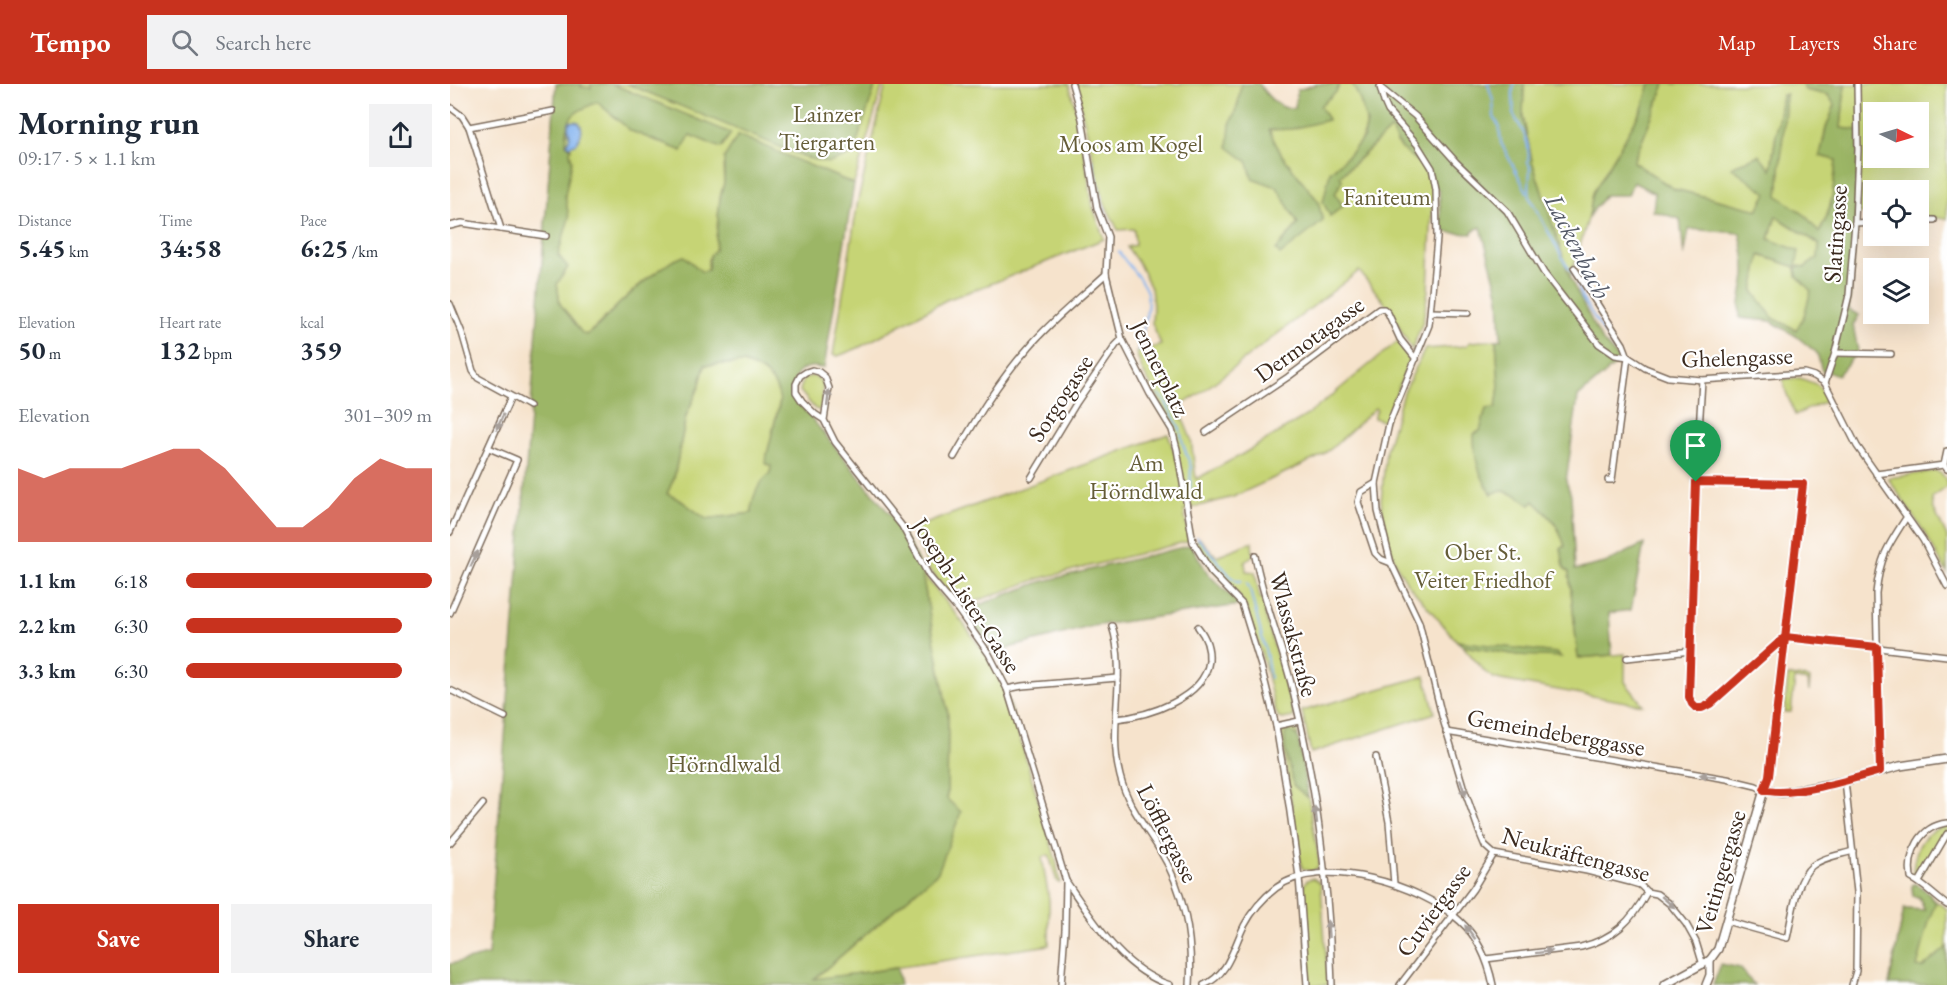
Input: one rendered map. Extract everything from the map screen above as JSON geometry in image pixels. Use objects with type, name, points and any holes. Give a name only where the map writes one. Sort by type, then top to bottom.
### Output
[{"type":"street","points":[[954,458],[988,399],[1029,346],[1063,311],[1106,274],[1108,237],[1097,208],[1082,119],[1072,84]]},
{"type":"street","name":"Slatingasse","points":[[1825,383],[1849,294],[1858,150],[1857,84]]},
{"type":"street","points":[[1379,85],[1389,97],[1414,116],[1456,162],[1507,211],[1556,290],[1599,344],[1617,355],[1628,357]]},
{"type":"street","name":"Gemeindeberggasse","points":[[1379,85],[1388,111],[1428,159],[1436,189],[1437,238],[1431,312],[1424,340],[1398,396],[1389,424],[1376,483],[1378,511],[1391,562],[1419,622],[1446,732],[1727,779],[1764,790]]},
{"type":"street","points":[[450,107],[462,116],[469,127],[501,229]]},
{"type":"street","points":[[469,127],[553,111]]},
{"type":"street","points":[[1929,220],[1934,220]]},
{"type":"street","points":[[1855,223],[1863,223]]},
{"type":"street","points":[[450,226],[462,224],[546,236]]},
{"type":"street","points":[[1574,268],[1623,344],[1628,357],[1612,480],[1608,480]]},
{"type":"street","name":"Jennerplatz","points":[[1106,274],[1122,339],[1150,394],[1172,430],[1193,542],[1211,572],[1242,604]]},
{"type":"street","points":[[450,304],[462,333],[473,371],[478,378],[529,406]]},
{"type":"street","name":"Dermotagasse","points":[[1206,432],[1288,377],[1379,309],[1384,309],[1388,313],[1401,339],[1416,359]]},
{"type":"street","points":[[1431,312],[1468,313]]},
{"type":"street","name":"Sorgogasse","points":[[1031,478],[1077,402],[1122,339]]},
{"type":"street","points":[[1835,352],[1891,354]]},
{"type":"street","name":"Ghelengasse","points":[[1628,357],[1662,375],[1684,380],[1804,373],[1825,383],[1857,446],[1923,540],[1947,586]]},
{"type":"street","name":"Joseph-Lister-Gasse","points":[[824,420],[829,388],[826,379],[819,372],[812,370],[800,376],[796,384],[796,392],[802,402],[824,420],[835,442],[902,526],[929,576],[958,610],[989,654],[1007,689],[1066,881],[1061,985]]},
{"type":"street","points":[[1702,380],[1696,482],[1689,697],[1692,704],[1696,708],[1710,704],[1785,637],[1947,656]]},
{"type":"street","points":[[450,532],[511,397]]},
{"type":"street","points":[[450,612],[517,460],[489,448]]},
{"type":"street","points":[[1876,474],[1946,467],[1947,451]]},
{"type":"street","name":"Veitingergasse","points":[[1696,482],[1803,484],[1769,776],[1718,949],[1710,960],[1710,975],[1706,984]]},
{"type":"street","name":"Gemeindeberggasse","points":[[1376,483],[1360,492],[1358,502],[1375,553],[1381,560],[1391,562]]},
{"type":"street","points":[[1880,771],[1876,592],[1878,572],[1884,552],[1906,518]]},
{"type":"street","name":"Wlassakstraße","points":[[1255,556],[1291,683],[1314,798],[1332,985]]},
{"type":"street","name":"Wlassakstraße","points":[[1242,604],[1262,666],[1276,726],[1299,877],[1307,985]]},
{"type":"street","name":"Löfflergasse","points":[[1112,626],[1118,650],[1116,719],[1118,765],[1126,793],[1140,821],[1165,860],[1181,900],[1189,937],[1190,985]]},
{"type":"street","points":[[1116,719],[1156,711],[1181,697],[1200,681],[1208,666],[1209,649],[1198,627]]},
{"type":"street","points":[[1627,658],[1691,651]]},
{"type":"street","points":[[1007,689],[1118,678]]},
{"type":"street","points":[[450,690],[505,717]]},
{"type":"street","name":"Wlassakstraße","points":[[1276,726],[1299,721]]},
{"type":"street","name":"Neukräftengasse","points":[[1446,732],[1485,846],[1494,854],[1587,871],[1640,885],[1647,892],[1657,894],[1679,913],[1696,942],[1702,965]]},
{"type":"street","points":[[1376,757],[1389,822],[1394,884]]},
{"type":"street","points":[[1764,790],[1782,793],[1845,782],[1900,766],[1947,759]]},
{"type":"street","points":[[1845,782],[1857,892],[1856,971],[1852,985]]},
{"type":"street","points":[[450,843],[483,804]]},
{"type":"street","points":[[1947,823],[1928,829],[1917,842],[1912,855],[1911,876],[1913,880],[1920,882],[1947,905]]},
{"type":"street","points":[[1920,882],[1947,834]]},
{"type":"street","points":[[1726,921],[1787,938],[1801,879],[1812,866],[1824,859],[1853,851]]},
{"type":"street","name":"Cuviergasse","points":[[1400,985],[1473,889],[1494,854]]},
{"type":"street","points":[[1204,985],[1215,979],[1221,972],[1235,950],[1243,928],[1263,898],[1283,883],[1299,877],[1323,873],[1356,875],[1394,884],[1433,903],[1453,916],[1470,932],[1486,959],[1493,985]]},
{"type":"street","points":[[1066,881],[1112,945],[1150,976],[1170,985]]},
{"type":"street","points":[[1486,959],[1596,943],[1608,938],[1628,922],[1647,892]]},
{"type":"street","points":[[1664,985],[1710,960]]},
{"type":"street","name":"Veitingergasse","points":[[1702,965],[1706,984]]},
{"type":"green space","points":[[556,84],[883,84],[854,184],[738,136],[723,166],[724,183],[720,198],[715,251],[708,259],[708,270],[702,272],[684,256],[675,260],[641,284],[586,335],[581,333],[560,304],[557,284],[541,281]]},
{"type":"green space","name":"Hörndlwald","points":[[556,84],[582,84],[581,87],[591,88],[591,84],[612,84],[731,133],[721,148],[690,135],[682,151],[631,131],[597,102],[572,116],[569,121],[566,144],[571,148],[572,161],[565,195],[569,218],[558,255],[568,267],[557,284],[560,304],[582,333],[587,335],[646,280],[672,261],[684,256],[702,272],[708,270],[710,255],[715,250],[720,198],[724,183],[724,158],[738,135],[854,184],[824,368],[812,367],[800,371],[795,378],[794,393],[795,398],[892,517],[913,550],[921,568],[948,714],[947,799],[961,812],[938,872],[814,979],[897,968],[900,985],[450,985],[450,964],[488,955]],"holes":[[[743,363],[768,376],[776,387],[780,401],[765,463],[771,466],[770,474],[756,491],[752,513],[706,519],[680,500],[667,494],[674,478],[686,416],[699,387],[705,365]]]},
{"type":"green space","name":"Lainzer Tiergarten","points":[[627,84],[876,84],[853,154],[829,163],[807,158]]},
{"type":"green space","points":[[886,84],[1069,84],[1079,122],[1093,207],[1104,239],[946,300],[858,348],[838,356],[833,355],[858,200]]},
{"type":"green space","points":[[1075,84],[1241,84],[1238,104],[1230,125],[1248,162],[1252,178],[1277,187],[1298,224],[1276,250],[1318,201],[1281,154],[1268,129],[1291,129],[1328,119],[1319,106],[1336,92],[1340,84],[1352,84],[1365,113],[1366,124],[1360,142],[1330,172],[1330,216],[1343,206],[1335,194],[1342,180],[1340,177],[1391,129],[1397,143],[1428,173],[1433,186],[1428,290],[1423,321],[1412,350],[1389,308],[1359,271],[1198,395],[1178,407],[1191,439],[1196,479],[1309,414],[1398,341],[1410,358],[1385,422],[1374,418],[1377,410],[1375,408],[1319,457],[1233,497],[1184,510],[1189,541],[1038,579],[960,607],[930,571],[911,529],[1168,434],[1177,461],[1175,432],[1142,370],[1136,352],[1161,345],[1152,323],[1151,288],[1127,247],[1135,245],[1134,229],[1118,230],[1104,202]]},
{"type":"green space","points":[[1241,84],[1259,84],[1274,102],[1284,107],[1295,108],[1297,90],[1317,84],[1340,84],[1336,92],[1320,106],[1328,120],[1291,129],[1269,130],[1281,154],[1318,201],[1323,221],[1280,255],[1276,250],[1298,224],[1277,187],[1252,178],[1248,162],[1228,147],[1230,125],[1238,104]]},
{"type":"green space","points":[[1352,84],[1524,84],[1523,117],[1532,161],[1570,278],[1601,339],[1620,361],[1578,397],[1566,481],[1571,495],[1575,570],[1605,563],[1644,544],[1631,610],[1609,613],[1612,655],[1578,658],[1569,572],[1564,568],[1561,548],[1565,546],[1559,531],[1549,516],[1534,501],[1530,505],[1516,495],[1501,490],[1492,494],[1478,466],[1474,434],[1480,431],[1486,409],[1496,408],[1499,386],[1496,340],[1501,339],[1499,296],[1481,227],[1472,231],[1472,234],[1442,232],[1439,191],[1419,163],[1402,149],[1391,129],[1340,176],[1342,180],[1335,194],[1343,206],[1330,216],[1323,202],[1330,172],[1350,154],[1364,137],[1367,123],[1359,97]]},
{"type":"green space","points":[[1524,84],[1650,84],[1643,108],[1593,193],[1589,216],[1570,278],[1532,161],[1523,117]]},
{"type":"green space","points":[[1650,84],[1665,84],[1633,162],[1674,189],[1758,210],[1767,193],[1731,167],[1759,155],[1771,169],[1782,95],[1786,94],[1778,196],[1806,216],[1819,233],[1828,215],[1836,160],[1820,156],[1826,128],[1835,105],[1828,95],[1805,90],[1802,84],[1845,84],[1841,128],[1859,130],[1856,227],[1849,310],[1859,315],[1853,325],[1858,351],[1838,375],[1822,371],[1817,353],[1796,336],[1771,321],[1740,318],[1745,270],[1740,233],[1689,229],[1684,256],[1680,219],[1653,211],[1655,193],[1633,182],[1628,195],[1605,195],[1589,216],[1593,193],[1642,109]],"holes":[[[1776,216],[1819,244],[1818,258],[1805,267],[1796,266],[1799,251],[1769,239]],[[1760,255],[1796,267],[1797,276],[1811,291],[1804,316],[1796,330],[1773,318],[1753,291]]]},
{"type":"green space","points":[[1665,84],[1802,84],[1806,90],[1828,95],[1835,105],[1826,128],[1820,156],[1836,160],[1830,207],[1818,234],[1806,216],[1778,196],[1786,95],[1782,95],[1767,193],[1758,210],[1674,189],[1633,162]]},
{"type":"green space","points":[[1845,84],[1947,84],[1947,219],[1929,217],[1929,180],[1863,180],[1863,213],[1858,213],[1841,128]]},
{"type":"green space","points":[[1776,216],[1819,244],[1818,258],[1805,267],[1796,266],[1769,239]]},
{"type":"green space","points":[[1759,255],[1796,267],[1797,276],[1811,291],[1804,316],[1797,330],[1773,318],[1753,291]]},
{"type":"green space","name":"Ober St. Veiter Friedhof","points":[[1496,340],[1499,386],[1496,408],[1486,409],[1480,432],[1492,494],[1500,490],[1516,495],[1530,505],[1534,501],[1553,521],[1565,546],[1561,548],[1569,572],[1578,658],[1625,654],[1625,682],[1643,705],[1494,678],[1485,672],[1463,646],[1518,655],[1457,641],[1406,582],[1397,566],[1388,542],[1381,501],[1386,451],[1402,396],[1425,349],[1466,346],[1470,342]]},
{"type":"green space","points":[[743,363],[768,376],[776,386],[780,400],[765,463],[771,466],[770,474],[753,513],[706,519],[680,500],[667,494],[674,478],[686,416],[699,387],[705,365]]},
{"type":"green space","points":[[811,376],[817,377],[823,384],[819,410],[815,409],[800,391],[803,379]]},
{"type":"green space","points":[[1800,378],[1818,385],[1828,400],[1795,415],[1783,379]]},
{"type":"green space","points":[[1935,471],[1942,475],[1947,484],[1947,487],[1932,498],[1933,507],[1947,537],[1947,573],[1924,532],[1888,478]]},
{"type":"green space","points":[[1199,538],[1216,556],[1252,542],[1253,555],[1245,562],[1246,571],[1255,572],[1260,598],[1266,610],[1264,611],[1294,717],[1279,718],[1246,607],[1238,594],[1210,567],[1196,542]]},
{"type":"green space","points":[[1191,545],[1208,574],[1240,605],[1093,626],[993,652],[963,611],[1040,582]]},
{"type":"green space","points":[[921,568],[988,657],[1009,702],[1056,860],[1060,883],[1057,882],[1049,855],[1042,857],[1049,900],[1049,945],[813,980],[938,872],[947,799],[948,714]]},
{"type":"green space","points":[[1457,641],[1556,653],[1561,657],[1518,655],[1463,646]]},
{"type":"green space","points":[[1425,676],[1435,713],[1311,753],[1302,711]]},
{"type":"green space","points":[[1788,676],[1810,679],[1809,691],[1808,681],[1795,679],[1791,712],[1785,712]]},
{"type":"green space","points":[[1288,726],[1297,730],[1319,860],[1318,867],[1311,872],[1302,868],[1300,858],[1281,736],[1283,729]]},
{"type":"green space","points":[[1289,730],[1298,737],[1308,798],[1293,785],[1285,748],[1285,734]]},
{"type":"green space","points":[[1947,826],[1947,830],[1920,876],[1914,877],[1915,858],[1922,841],[1935,830]]},
{"type":"green space","points":[[1313,878],[1321,886],[1328,985],[1309,985],[1303,887],[1307,880]]},
{"type":"green space","points":[[1914,884],[1947,909],[1947,956],[1889,985],[1904,909],[1925,910],[1919,897],[1913,896],[1912,886]]},
{"type":"green space","points":[[1914,884],[1930,894],[1936,902],[1917,967],[1922,968],[1947,947],[1947,985],[1889,985],[1904,909],[1925,910],[1919,897],[1913,896],[1912,886]]},
{"type":"green space","points":[[1721,964],[1740,968],[1754,985],[1713,985]]},
{"type":"water","points":[[569,122],[579,122],[581,132],[577,143],[570,146],[567,144],[570,136],[568,127]]},
{"type":"waterway","points":[[1488,84],[1501,143],[1527,192]]},
{"type":"waterway","name":"Lackenbach","points":[[1514,84],[1513,114],[1527,143],[1530,198],[1575,276],[1582,298],[1615,350]]},
{"type":"waterway","points":[[1092,161],[1101,203]]},
{"type":"waterway","points":[[1102,205],[1111,228]]},
{"type":"waterway","points":[[1119,252],[1140,280],[1148,296],[1139,351]]},
{"type":"waterway","points":[[1159,394],[1180,429],[1191,467],[1190,490]]},
{"type":"waterway","points":[[1197,537],[1231,577],[1242,581]]},
{"type":"waterway","points":[[1247,583],[1266,653],[1270,678]]},
{"type":"route","points":[[1696,482],[1689,697],[1692,704],[1696,708],[1702,708],[1710,704],[1785,637],[1877,647],[1880,771],[1845,782],[1782,793],[1764,790],[1769,776],[1785,637],[1803,484],[1696,482]]},
{"type":"park label","name":"Moos am Kogel","points":[[1131,143]]},
{"type":"park label","name":"Faniteum","points":[[1387,196]]},
{"type":"park label","name":"Am Hörndlwald","points":[[1146,476]]}]
